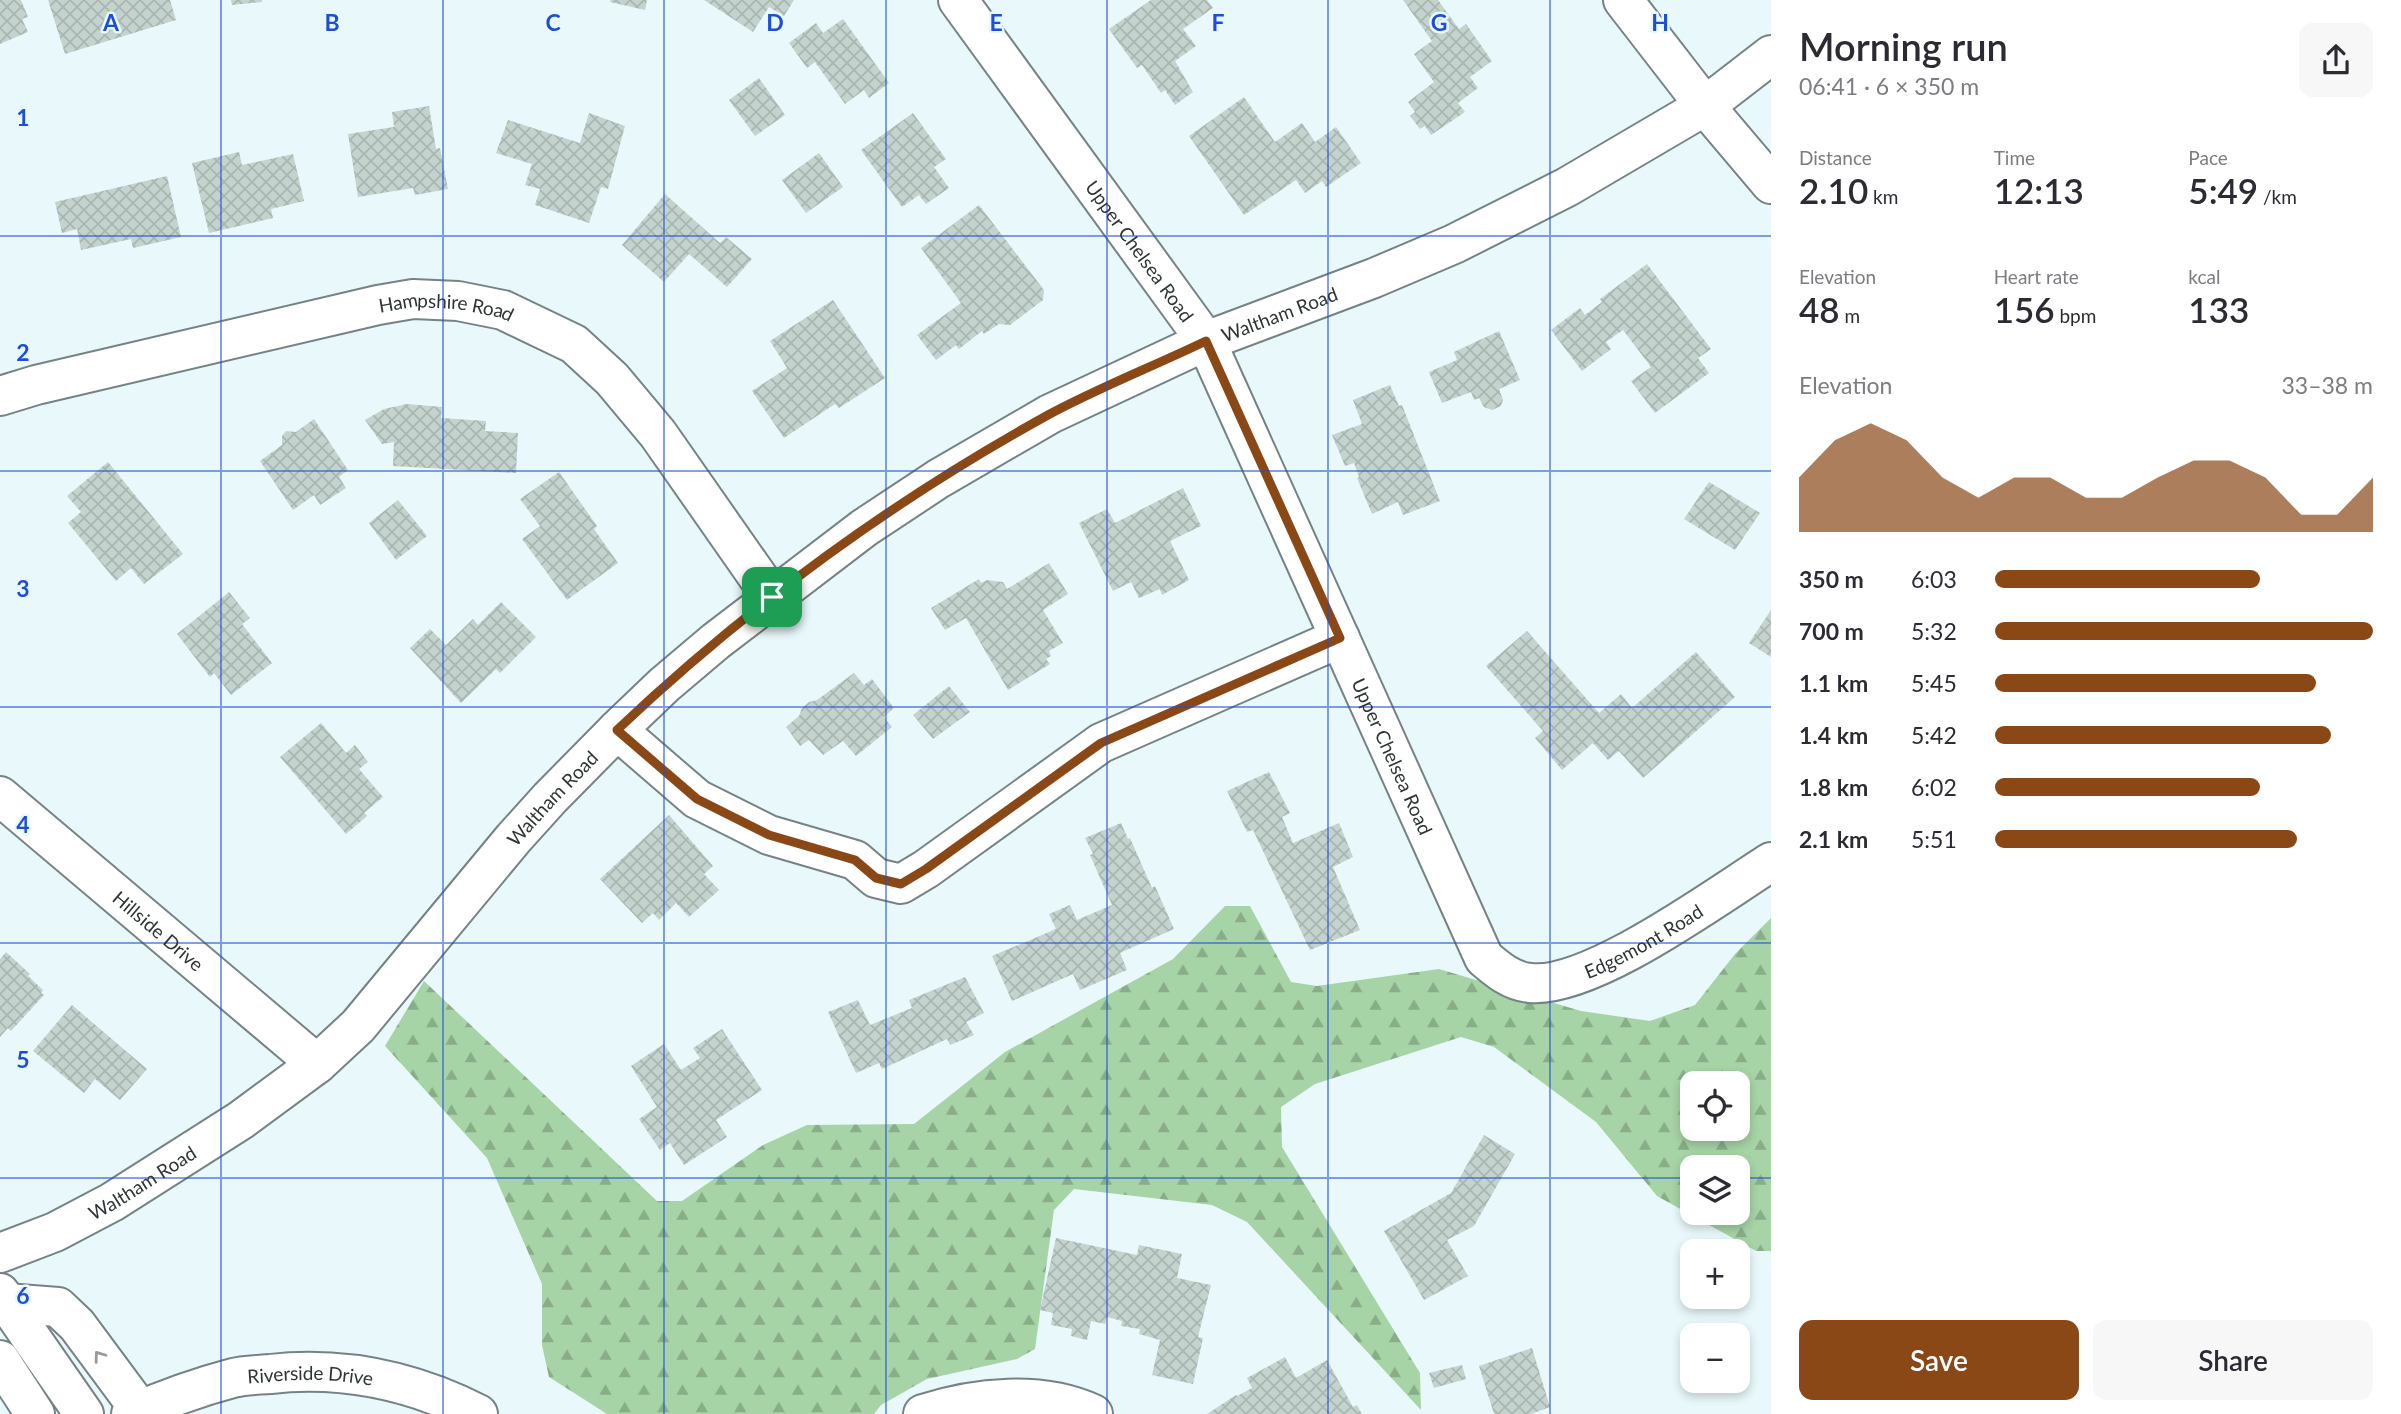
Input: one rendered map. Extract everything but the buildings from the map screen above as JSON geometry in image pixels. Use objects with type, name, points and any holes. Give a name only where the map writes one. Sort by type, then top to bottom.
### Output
[{"type":"street","name":"Upper Chelsea Road","points":[[958,0],[1206,341],[1472,935],[1484,958],[1504,975]]},
{"type":"street","points":[[1623,0],[1705,106],[1771,184]]},
{"type":"street","name":"Waltham Road","points":[[0,1252],[55,1232],[112,1202],[241,1120],[317,1064],[358,1026],[513,839],[617,730],[664,685],[772,597],[864,528],[937,479],[1050,414],[1206,341],[1374,278],[1454,244],[1567,187],[1705,106],[1771,55]]},
{"type":"street","name":"Hampshire Road","points":[[0,396],[413,299],[458,301],[503,310],[574,344],[612,379],[658,434],[772,597]]},
{"type":"street","points":[[617,730],[697,799],[769,835],[855,860],[876,878],[901,884],[926,869],[1101,743],[1340,638]]},
{"type":"street","name":"Hillside Drive","points":[[0,796],[317,1064]]},
{"type":"street","name":"Edgemont Road","points":[[1504,975],[1530,983],[1557,981],[1594,969],[1640,944],[1771,862]]},
{"type":"street","name":"Riverside Drive","points":[[2,1311],[58,1307],[77,1325],[135,1412],[234,1377],[338,1371],[385,1379],[451,1400],[478,1414]]},
{"type":"street","points":[[2,1311],[85,1414]]},
{"type":"street","points":[[0,1360],[35,1414]]},
{"type":"street","points":[[923,1414],[953,1404],[1025,1398],[1079,1407],[1093,1414]]},
{"type":"green space","points":[[1225,906],[1250,906],[1291,982],[1317,986],[1439,969],[1581,1011],[1650,1021],[1695,1005],[1735,954],[1771,918],[1771,1251],[1756,1251],[1750,1248],[1750,1239],[1734,1239],[1709,1225],[1750,1225],[1750,1155],[1680,1155],[1680,1209],[1657,1196],[1596,1122],[1494,1047],[1461,1037],[1315,1084],[1281,1107],[1282,1147],[1420,1373],[1421,1410],[1247,1222],[1212,1205],[1074,1189],[1054,1210],[1035,1349],[1017,1359],[927,1379],[881,1405],[874,1414],[607,1414],[549,1377],[542,1345],[542,1284],[487,1158],[385,1046],[424,981],[657,1201],[682,1201],[763,1145],[807,1125],[914,1124],[1005,1052],[1173,959]]},
{"type":"route","points":[[1206,341],[1340,638],[1101,743],[926,869],[901,884],[876,878],[855,860],[769,835],[697,799],[617,730],[664,685],[772,597],[864,528],[937,479],[1050,414],[1206,341]]}]
